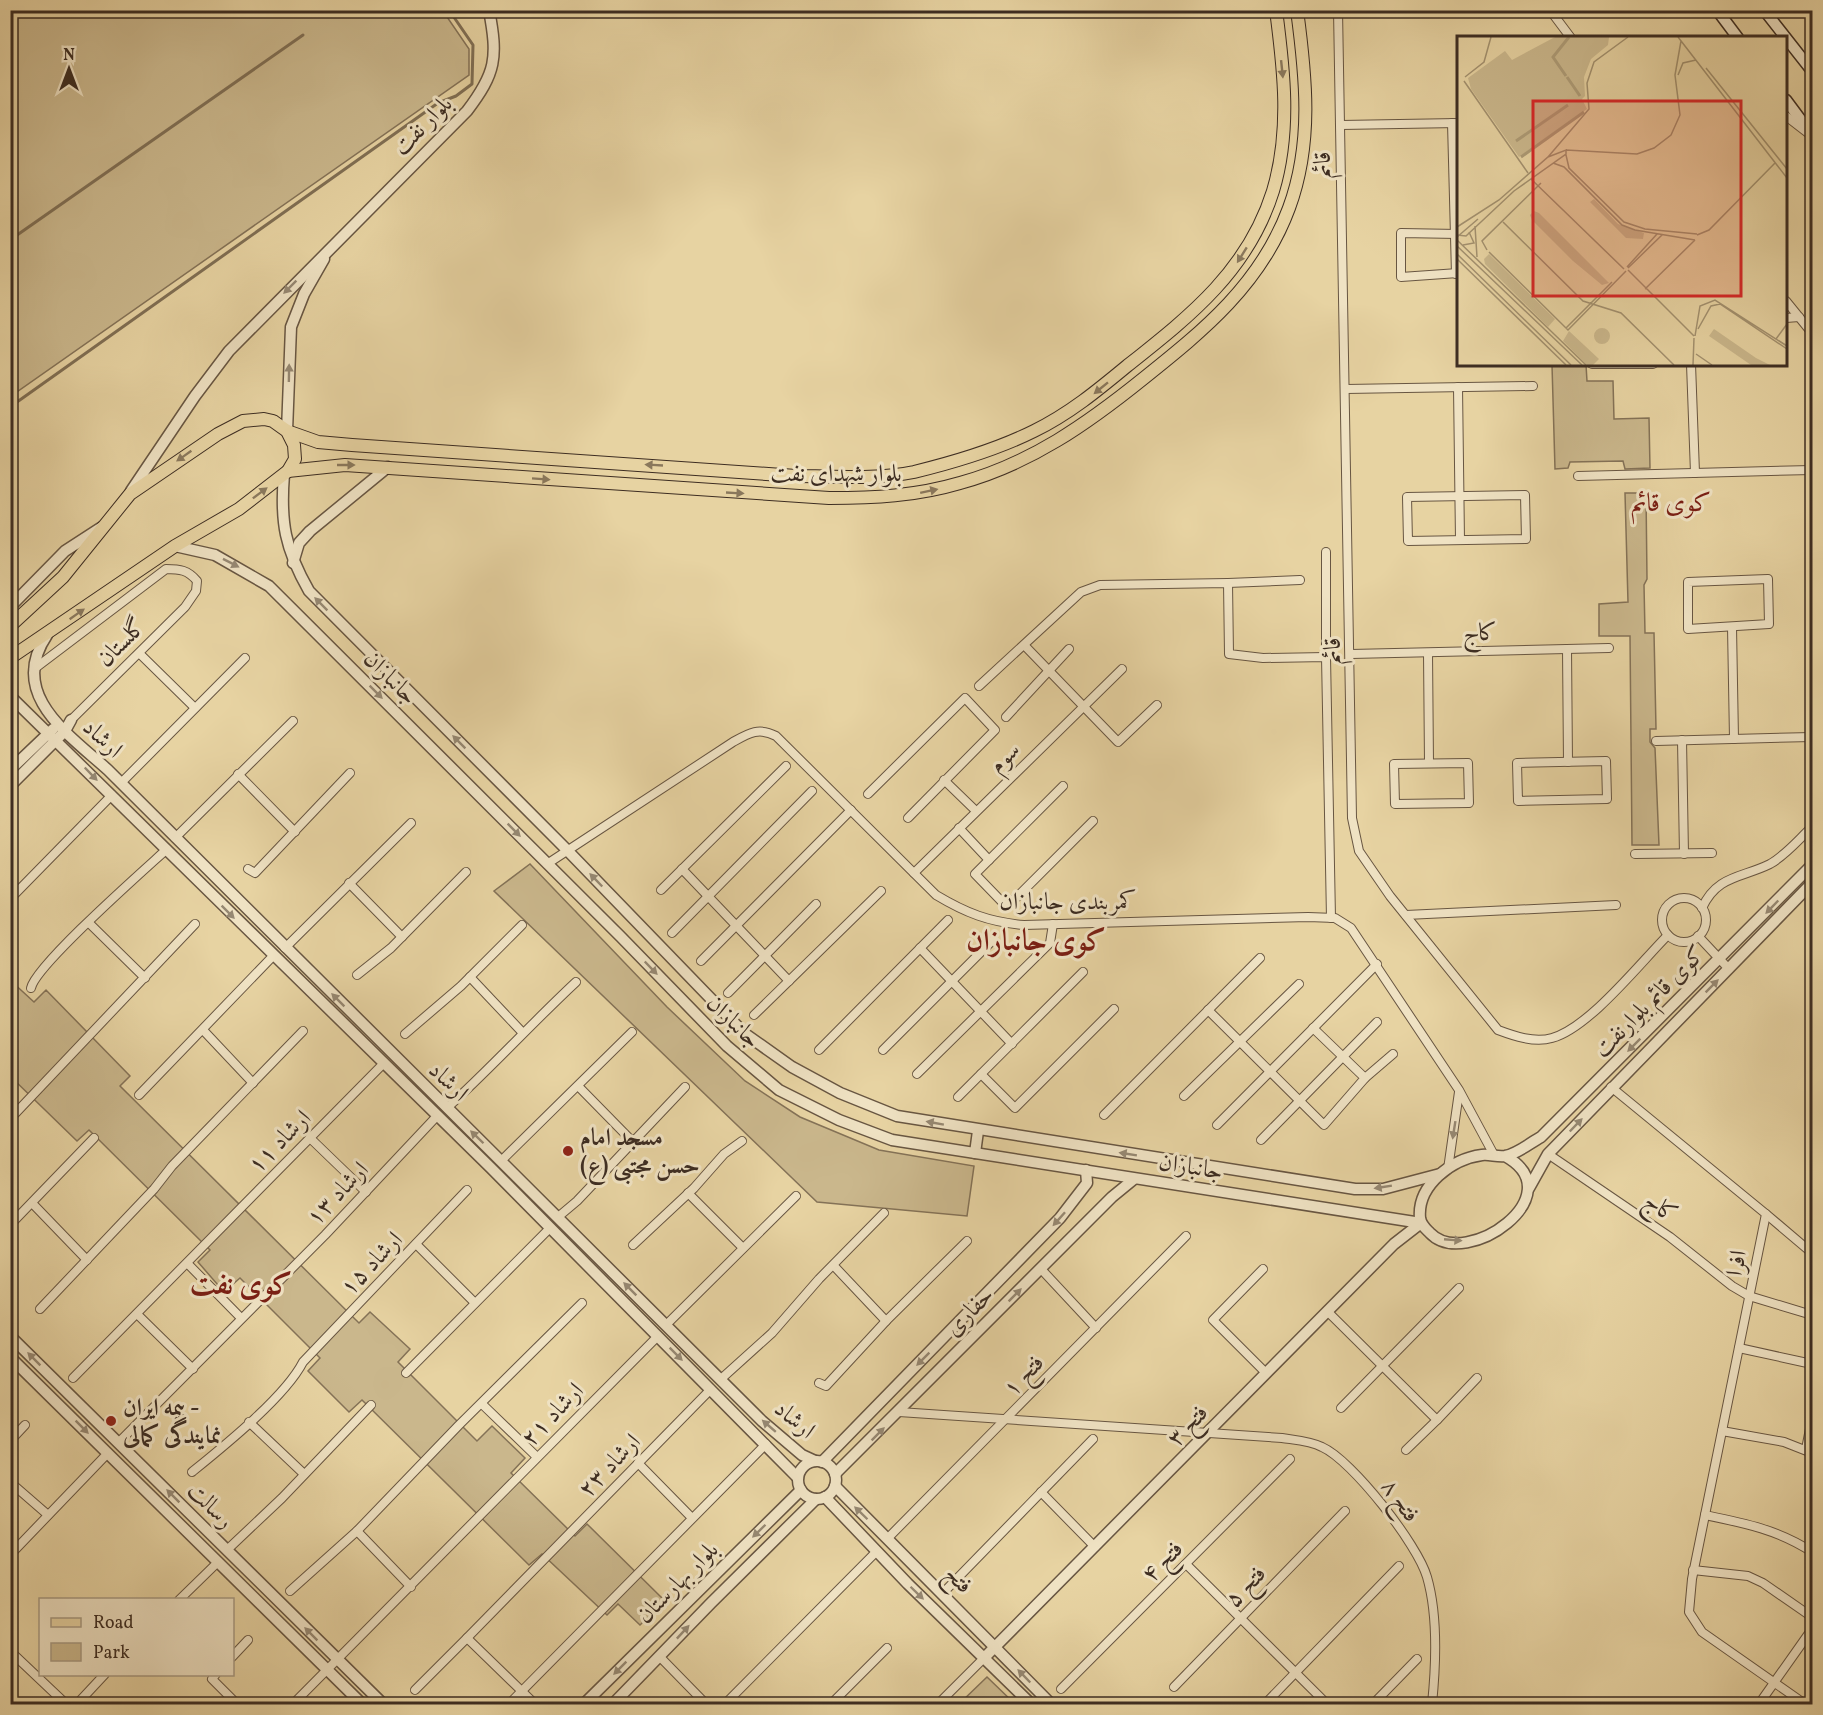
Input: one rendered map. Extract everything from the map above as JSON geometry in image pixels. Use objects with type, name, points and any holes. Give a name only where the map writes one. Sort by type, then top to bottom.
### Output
[{"type":"main road","name":"بلوار شهدای نفت","points":[[10,626],[63,577],[129,494],[193,450],[243,421],[264,419],[273,421],[287,431],[318,442],[796,476],[858,477],[912,472],[965,459],[1035,431],[1087,399],[1176,328],[1221,285],[1236,265],[1263,218],[1273,191],[1282,153],[1285,88],[1276,10]]},
{"type":"main road","name":"بلوار شهدای نفت","points":[[286,472],[345,465],[716,492],[873,498],[902,496],[961,483],[1043,450],[1110,406],[1197,336],[1240,293],[1270,250],[1290,207],[1304,145],[1306,79],[1297,10]]},
{"type":"main road","points":[[10,658],[175,546],[239,509],[286,472],[295,459],[294,445],[287,431]]},
{"type":"street","name":"بلوار نفت","points":[[332,246],[467,111],[487,84],[493,64],[489,10]]},
{"type":"street","name":"قائم","points":[[1338,10],[1351,654],[1352,818],[1359,851],[1406,915],[1498,1030],[1520,1038],[1551,1038],[1579,1026],[1668,935]]},
{"type":"street","points":[[1550,10],[1569,36]]},
{"type":"street","points":[[1764,10],[1784,36]]},
{"type":"street","points":[[1720,14],[1731,36]]},
{"type":"street","points":[[1720,14],[1736,36]]},
{"type":"street","points":[[1787,39],[1812,71]]},
{"type":"street","points":[[1787,103],[1812,136]]},
{"type":"street","points":[[1787,117],[1812,136]]},
{"type":"street","points":[[1341,125],[1455,123],[1457,274],[1401,277],[1401,233],[1456,234]]},
{"type":"street","points":[[287,431],[291,327],[304,294],[332,246]]},
{"type":"street","points":[[129,494],[195,396],[229,351],[332,246]]},
{"type":"street","points":[[1787,303],[1812,333]]},
{"type":"street","points":[[1787,318],[1799,317]]},
{"type":"street","points":[[1691,366],[1695,473]]},
{"type":"street","points":[[1346,389],[1533,386]]},
{"type":"street","points":[[1458,387],[1460,540]]},
{"type":"street","points":[[293,563],[299,543],[309,531],[388,467]]},
{"type":"street","points":[[1578,476],[1812,470]]},
{"type":"street","name":"جانبازان","points":[[286,472],[283,517],[285,541],[293,563],[309,591],[567,850],[744,1033],[792,1067],[840,1093],[897,1116],[978,1131],[1355,1189],[1383,1189],[1444,1172]]},
{"type":"street","points":[[1525,495],[1526,539],[1460,540],[1408,541],[1407,497],[1525,495]]},
{"type":"street","points":[[10,607],[65,551],[104,525]]},
{"type":"street","name":"جانبازان","points":[[175,546],[215,555],[269,586],[727,1046],[779,1090],[839,1120],[892,1140],[1421,1223]]},
{"type":"street","points":[[1326,552],[1331,918],[1351,928],[1377,964],[1500,1155]]},
{"type":"street","name":"گلستان","points":[[10,770],[71,720],[140,654],[185,607],[196,591],[197,581],[191,573],[180,569],[166,569],[33,670]]},
{"type":"street","points":[[1768,579],[1769,624],[1732,627],[1688,629],[1688,582],[1768,579]]},
{"type":"street","points":[[979,687],[1081,592],[1100,585],[1300,580]]},
{"type":"street","points":[[1228,583],[1228,654],[1263,658],[1326,657]]},
{"type":"street","points":[[1732,627],[1734,739]]},
{"type":"street","points":[[48,633],[35,652],[33,670],[45,711],[57,732]]},
{"type":"street","points":[[1025,646],[1118,742],[1157,705]]},
{"type":"street","name":"کاج","points":[[1351,654],[1609,648]]},
{"type":"street","points":[[1006,717],[1069,649]]},
{"type":"street","points":[[1567,649],[1568,762]]},
{"type":"street","points":[[1428,653],[1429,764]]},
{"type":"street","points":[[140,654],[195,708]]},
{"type":"street","points":[[121,783],[245,658]]},
{"type":"street","name":"سوم","points":[[914,873],[1122,669]]},
{"type":"street","points":[[10,696],[57,732]]},
{"type":"street","points":[[868,794],[965,698],[995,730],[908,818]]},
{"type":"street","points":[[175,838],[293,721]]},
{"type":"street","name":"کمربندی جانبازان","points":[[547,864],[754,731],[777,735],[936,895],[961,910],[983,918],[1016,925],[1331,918]]},
{"type":"street","name":"گلستان","points":[[10,786],[57,732]]},
{"type":"street","name":"ارشاد","points":[[57,732],[121,783],[762,1421],[802,1455],[819,1461]]},
{"type":"street","name":"ارشاد","points":[[57,732],[112,795],[519,1197],[798,1478]]},
{"type":"street","points":[[1656,741],[1812,737]]},
{"type":"street","points":[[1682,740],[1684,854]]},
{"type":"street","points":[[1606,761],[1607,799],[1518,801],[1517,763],[1568,762],[1606,761]]},
{"type":"street","points":[[1468,763],[1469,803],[1395,804],[1394,764],[1429,764],[1468,763]]},
{"type":"street","points":[[661,890],[786,766]]},
{"type":"street","points":[[248,869],[255,873],[350,773]]},
{"type":"street","points":[[238,774],[295,832]]},
{"type":"street","points":[[944,780],[976,811]]},
{"type":"street","points":[[1063,786],[975,874],[1007,907],[1093,821]]},
{"type":"street","points":[[672,933],[812,791]]},
{"type":"street","points":[[10,898],[112,795]]},
{"type":"street","points":[[701,961],[851,810]]},
{"type":"street","points":[[285,948],[411,823]]},
{"type":"street","points":[[1702,908],[1709,894],[1719,884],[1772,863],[1812,827]]},
{"type":"street","points":[[959,828],[989,860]]},
{"type":"street","points":[[31,988],[33,981],[89,922],[167,849]]},
{"type":"street","points":[[1635,854],[1712,853]]},
{"type":"street","points":[[191,874],[202,864]]},
{"type":"street","name":"کوی قائم بلوارنفت","points":[[1500,1155],[1541,1137],[1720,960],[1812,865]]},
{"type":"street","points":[[682,869],[789,981]]},
{"type":"street","points":[[357,975],[402,936],[466,872]]},
{"type":"street","points":[[349,883],[402,936]]},
{"type":"street","name":"کوی قائم بلوارنفت","points":[[1529,1188],[1548,1154],[1812,883]]},
{"type":"street","points":[[754,1015],[881,891]]},
{"type":"street","points":[[1683,898],[1697,902],[1702,908],[1706,922],[1698,936],[1680,941],[1668,935],[1664,929],[1663,915],[1670,903],[1683,898]]},
{"type":"street","points":[[728,993],[816,904]]},
{"type":"street","points":[[1406,915],[1616,905]]},
{"type":"street","points":[[819,1050],[948,920]]},
{"type":"street","points":[[89,922],[145,978]]},
{"type":"street","points":[[10,1119],[195,924]]},
{"type":"street","points":[[917,1074],[1050,943],[1053,924]]},
{"type":"street","points":[[405,1034],[470,977],[522,925]]},
{"type":"street","points":[[1698,936],[1729,969]]},
{"type":"street","points":[[883,1050],[992,941]]},
{"type":"street","points":[[920,948],[1012,1044]]},
{"type":"street","points":[[139,1095],[273,956]]},
{"type":"street","points":[[1104,1115],[1260,958]]},
{"type":"street","points":[[1218,1125],[1377,964]]},
{"type":"street","points":[[958,1097],[1083,972]]},
{"type":"street","points":[[303,984],[312,975]]},
{"type":"street","points":[[470,977],[522,1032]]},
{"type":"street","points":[[447,1108],[522,1032],[576,982]]},
{"type":"street","points":[[1184,1096],[1299,984]]},
{"type":"street","points":[[981,1074],[1015,1108],[1114,1009]]},
{"type":"street","points":[[1208,1011],[1324,1125],[1365,1078],[1393,1054]]},
{"type":"street","points":[[1261,1140],[1377,1022]]},
{"type":"street","points":[[1313,1028],[1365,1078]]},
{"type":"street","points":[[203,1030],[253,1083]]},
{"type":"street","points":[[40,1309],[154,1190],[172,1166],[303,1031]]},
{"type":"street","points":[[501,1161],[579,1087],[632,1032]]},
{"type":"street","name":"ارشاد ۱۱","points":[[73,1378],[138,1315],[384,1063]]},
{"type":"street","points":[[412,1091],[420,1082]]},
{"type":"street","points":[[579,1087],[632,1141]]},
{"type":"street","points":[[558,1217],[577,1201],[685,1087]]},
{"type":"street","points":[[1611,1087],[1812,1253]]},
{"type":"street","points":[[1444,1172],[1459,1090]]},
{"type":"street","name":"ارشاد ۱۳","points":[[118,1443],[366,1192],[437,1116]]},
{"type":"street","points":[[975,1153],[978,1131]]},
{"type":"street","points":[[10,1225],[94,1138]]},
{"type":"street","points":[[310,1138],[366,1192]]},
{"type":"street","points":[[633,1245],[688,1193],[724,1154],[742,1141]]},
{"type":"street","name":"کاج","points":[[1548,1154],[1670,1237],[1732,1286],[1749,1296],[1812,1315]]},
{"type":"street","points":[[1482,1155],[1500,1155],[1517,1162],[1526,1174],[1529,1188],[1517,1214],[1506,1226],[1472,1241],[1450,1242],[1433,1236],[1421,1223],[1423,1200],[1444,1172],[1459,1161],[1482,1155]]},
{"type":"street","name":"حفاری","points":[[819,1461],[1060,1218],[1087,1183],[1086,1170]]},
{"type":"street","name":"حفاری","points":[[835,1474],[1112,1197],[1134,1179]]},
{"type":"street","points":[[519,1197],[528,1188]]},
{"type":"street","name":"ارشاد ۱۵","points":[[192,1472],[249,1422],[296,1376],[303,1362],[467,1190]]},
{"type":"street","points":[[688,1193],[743,1248]]},
{"type":"street","points":[[666,1324],[796,1196]]},
{"type":"street","points":[[32,1203],[87,1260]]},
{"type":"street","points":[[711,1389],[772,1333],[884,1213]]},
{"type":"street","name":"افرا","points":[[1766,1214],[1694,1570],[1689,1612],[1702,1632],[1805,1704]]},
{"type":"street","name":"فتح ۳","points":[[984,1659],[1394,1244],[1421,1223]]},
{"type":"street","points":[[406,1373],[549,1228]]},
{"type":"street","name":"فتح ۱","points":[[887,1539],[1186,1236]]},
{"type":"street","points":[[819,1383],[826,1386],[886,1321],[967,1241]]},
{"type":"street","points":[[416,1244],[475,1303]]},
{"type":"street","points":[[188,1264],[241,1318]]},
{"type":"street","points":[[834,1266],[886,1321]]},
{"type":"street","points":[[1041,1269],[1096,1328]]},
{"type":"street","points":[[1263,1269],[1213,1320],[1266,1373]]},
{"type":"street","points":[[1341,1408],[1458,1288]]},
{"type":"street","points":[[290,1591],[357,1531],[425,1459],[582,1303]]},
{"type":"street","points":[[1327,1311],[1437,1420]]},
{"type":"street","points":[[138,1315],[193,1369]]},
{"type":"street","name":"رسالت","points":[[10,1336],[382,1704]]},
{"type":"street","name":"ارشاد ۲۱","points":[[293,1704],[658,1336]]},
{"type":"street","points":[[1738,1348],[1812,1364]]},
{"type":"street","name":"رسالت","points":[[10,1357],[362,1704]]},
{"type":"street","points":[[1406,1450],[1477,1378]]},
{"type":"street","name":"ارشاد ۲۳","points":[[415,1690],[711,1389]]},
{"type":"street","points":[[482,1404],[537,1457]]},
{"type":"street","points":[[227,1550],[371,1405]]},
{"type":"street","name":"فتح ۸","points":[[899,1412],[1209,1432],[1282,1438],[1321,1446],[1341,1458],[1366,1486],[1405,1539],[1427,1575],[1432,1610],[1432,1704]]},
{"type":"street","points":[[1722,1431],[1784,1442],[1809,1451],[1812,1419]]},
{"type":"street","points":[[249,1422],[304,1474]]},
{"type":"street","points":[[10,1441],[25,1425]]},
{"type":"street","points":[[943,1593],[1093,1439]]},
{"type":"street","points":[[10,1555],[118,1443]]},
{"type":"street","points":[[509,1704],[766,1444]]},
{"type":"street","name":"فتح ۴","points":[[1061,1689],[1290,1459]]},
{"type":"street","points":[[819,1461],[835,1474],[835,1486],[821,1498],[801,1490],[798,1478],[803,1466],[819,1461]]},
{"type":"street","points":[[638,1463],[692,1518]]},
{"type":"street","points":[[10,1482],[48,1515]]},
{"type":"street","name":"فتح","points":[[835,1486],[1051,1704]]},
{"type":"street","name":"بلوار بهارستان","points":[[584,1704],[801,1490]]},
{"type":"street","points":[[1041,1492],[1095,1547]]},
{"type":"street","name":"فتح","points":[[821,1498],[1031,1704]]},
{"type":"street","name":"بلوار بهارستان","points":[[613,1704],[711,1603],[821,1498]]},
{"type":"street","name":"فتح ۵","points":[[1174,1687],[1345,1511]]},
{"type":"street","points":[[1705,1515],[1766,1528],[1796,1541],[1812,1552]]},
{"type":"street","points":[[357,1531],[411,1587]]},
{"type":"street","points":[[724,1704],[877,1551]]},
{"type":"street","points":[[180,1598],[218,1562]]},
{"type":"street","points":[[1186,1564],[1327,1704]]},
{"type":"street","points":[[1265,1704],[1399,1566]]},
{"type":"street","points":[[234,1577],[244,1567]]},
{"type":"street","points":[[1694,1570],[1748,1576],[1763,1583],[1812,1617]]},
{"type":"street","points":[[1759,1704],[1812,1629]]},
{"type":"street","points":[[466,1640],[535,1704]]},
{"type":"street","points":[[234,1655],[248,1641]]},
{"type":"street","points":[[831,1704],[887,1648]]},
{"type":"street","points":[[10,1651],[66,1704]]},
{"type":"street","points":[[660,1657],[706,1704]]},
{"type":"street","points":[[938,1704],[984,1659]]},
{"type":"street","points":[[1373,1704],[1417,1659]]},
{"type":"street","points":[[77,1704],[103,1676]]},
{"type":"street","points":[[214,1676],[212,1679],[237,1704]]},
{"type":"green space","points":[[11,10],[443,11],[469,49],[469,75],[11,396]]},
{"type":"green space","points":[[1552,366],[1586,366],[1587,381],[1613,381],[1614,419],[1649,418],[1650,468],[1625,469],[1623,461],[1570,462],[1568,468],[1555,469]]},
{"type":"green space","points":[[1625,493],[1646,493],[1645,633],[1654,633],[1656,729],[1650,729],[1650,742],[1655,748],[1659,845],[1632,845],[1630,636],[1599,636],[1599,604],[1628,602]]},
{"type":"green space","points":[[530,864],[667,1007],[745,1081],[800,1117],[879,1150],[974,1166],[967,1216],[817,1202],[494,891]]},
{"type":"green space","points":[[10,980],[34,1002],[46,990],[130,1076],[120,1086],[359,1323],[370,1312],[410,1349],[398,1362],[477,1441],[492,1426],[525,1458],[511,1473],[575,1536],[587,1524],[665,1601],[640,1625],[618,1604],[607,1615],[542,1554],[529,1565],[362,1400],[349,1412],[308,1371],[320,1358],[240,1278],[224,1292],[198,1262],[210,1250],[89,1130],[77,1141],[11,1077]]},
{"type":"green space","points":[[987,1677],[1015,1704],[959,1704]]},
{"type":"waterway","points":[[10,407],[438,103],[456,96],[472,84],[473,45],[449,10]]},
{"type":"waterway","points":[[10,240],[303,35]]},
{"type":"place","name":"مسجد امام حسن مجتبی (ع)","points":[[568,1151]]},
{"type":"place","name":"بیمه ایران - نمایندگى کمالى","points":[[111,1421]]},
{"type":"district","name":"کوی قائم","points":[[1671,502]]},
{"type":"district","name":"کوی جانبازان","points":[[1036,940]]},
{"type":"district","name":"کوی نفت","points":[[241,1284]]}]
